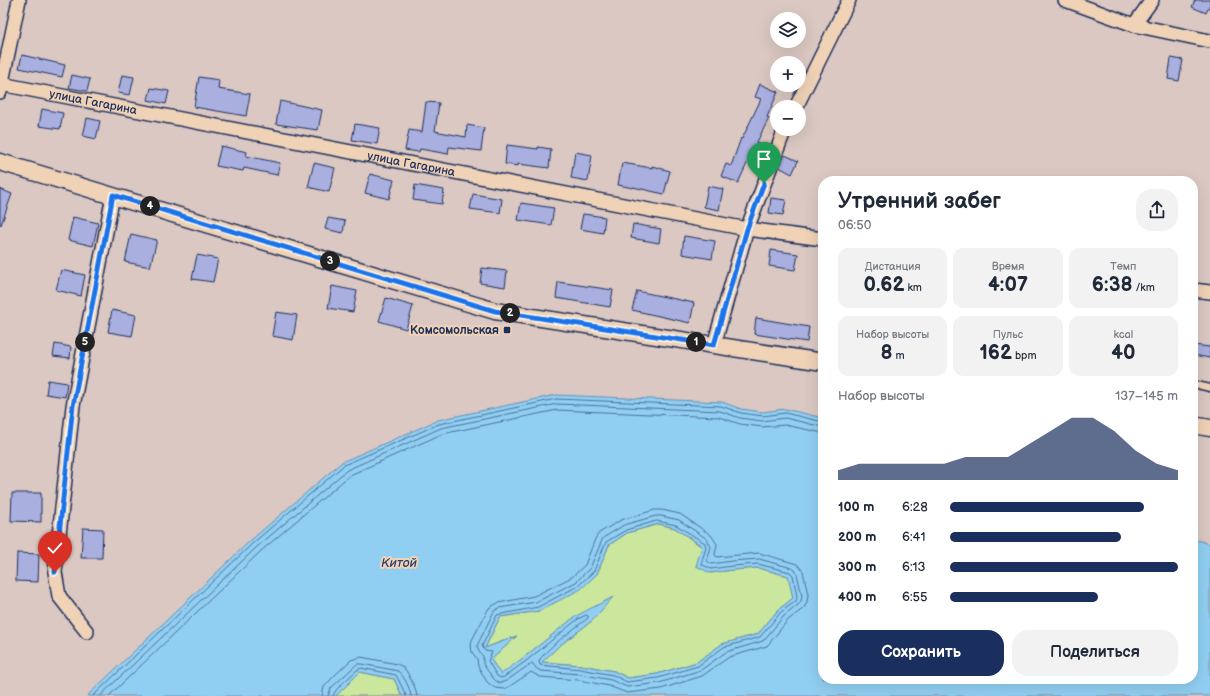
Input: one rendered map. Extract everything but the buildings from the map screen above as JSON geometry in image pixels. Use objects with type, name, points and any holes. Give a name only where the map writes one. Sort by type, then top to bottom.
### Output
[{"type":"street","points":[[1,88],[19,0]]},
{"type":"street","points":[[799,100],[849,0]]},
{"type":"street","points":[[1065,0],[1134,25],[1210,40]]},
{"type":"street","points":[[1134,25],[1152,0]]},
{"type":"street","name":"улица Гагарина","points":[[1,88],[747,229],[818,238]]},
{"type":"street","points":[[714,345],[747,229],[782,136]]},
{"type":"street","points":[[0,162],[495,311],[818,361]]},
{"type":"street","points":[[87,632],[59,596],[55,572],[73,406],[113,195]]},
{"type":"street","points":[[1198,291],[1210,292]]},
{"type":"street","points":[[1198,426],[1210,428]]},
{"type":"lane","points":[[1198,385],[1210,388]]},
{"type":"green space","points":[[659,524],[675,528],[702,547],[710,573],[758,568],[789,576],[793,598],[778,610],[758,634],[722,644],[697,662],[657,674],[628,678],[614,671],[581,665],[541,662],[593,620],[576,616],[501,675],[491,660],[516,636],[485,648],[500,617],[539,611],[554,603],[597,574],[609,545],[627,533]]},
{"type":"green space","points":[[360,672],[394,679],[402,696],[336,696]]},
{"type":"water","name":"Китой","points":[[556,395],[722,402],[741,409],[763,412],[785,409],[818,417],[818,684],[1198,684],[1198,540],[1210,544],[1210,696],[402,696],[394,679],[360,672],[336,696],[87,696],[251,540],[342,462],[438,420]],"holes":[[[659,524],[675,528],[702,546],[696,566],[710,573],[758,568],[788,576],[793,598],[778,610],[758,634],[722,644],[697,662],[657,674],[628,678],[614,671],[581,665],[542,662],[559,646],[593,620],[613,597],[576,616],[501,674],[491,660],[517,636],[485,648],[500,617],[539,611],[581,589],[597,574],[609,545],[627,533]]]},
{"type":"place","name":"Комсомольская","points":[[507,330]]},
{"type":"route","points":[[55,572],[56,550],[73,406],[113,195],[495,311],[714,345],[747,229],[764,183]]}]
